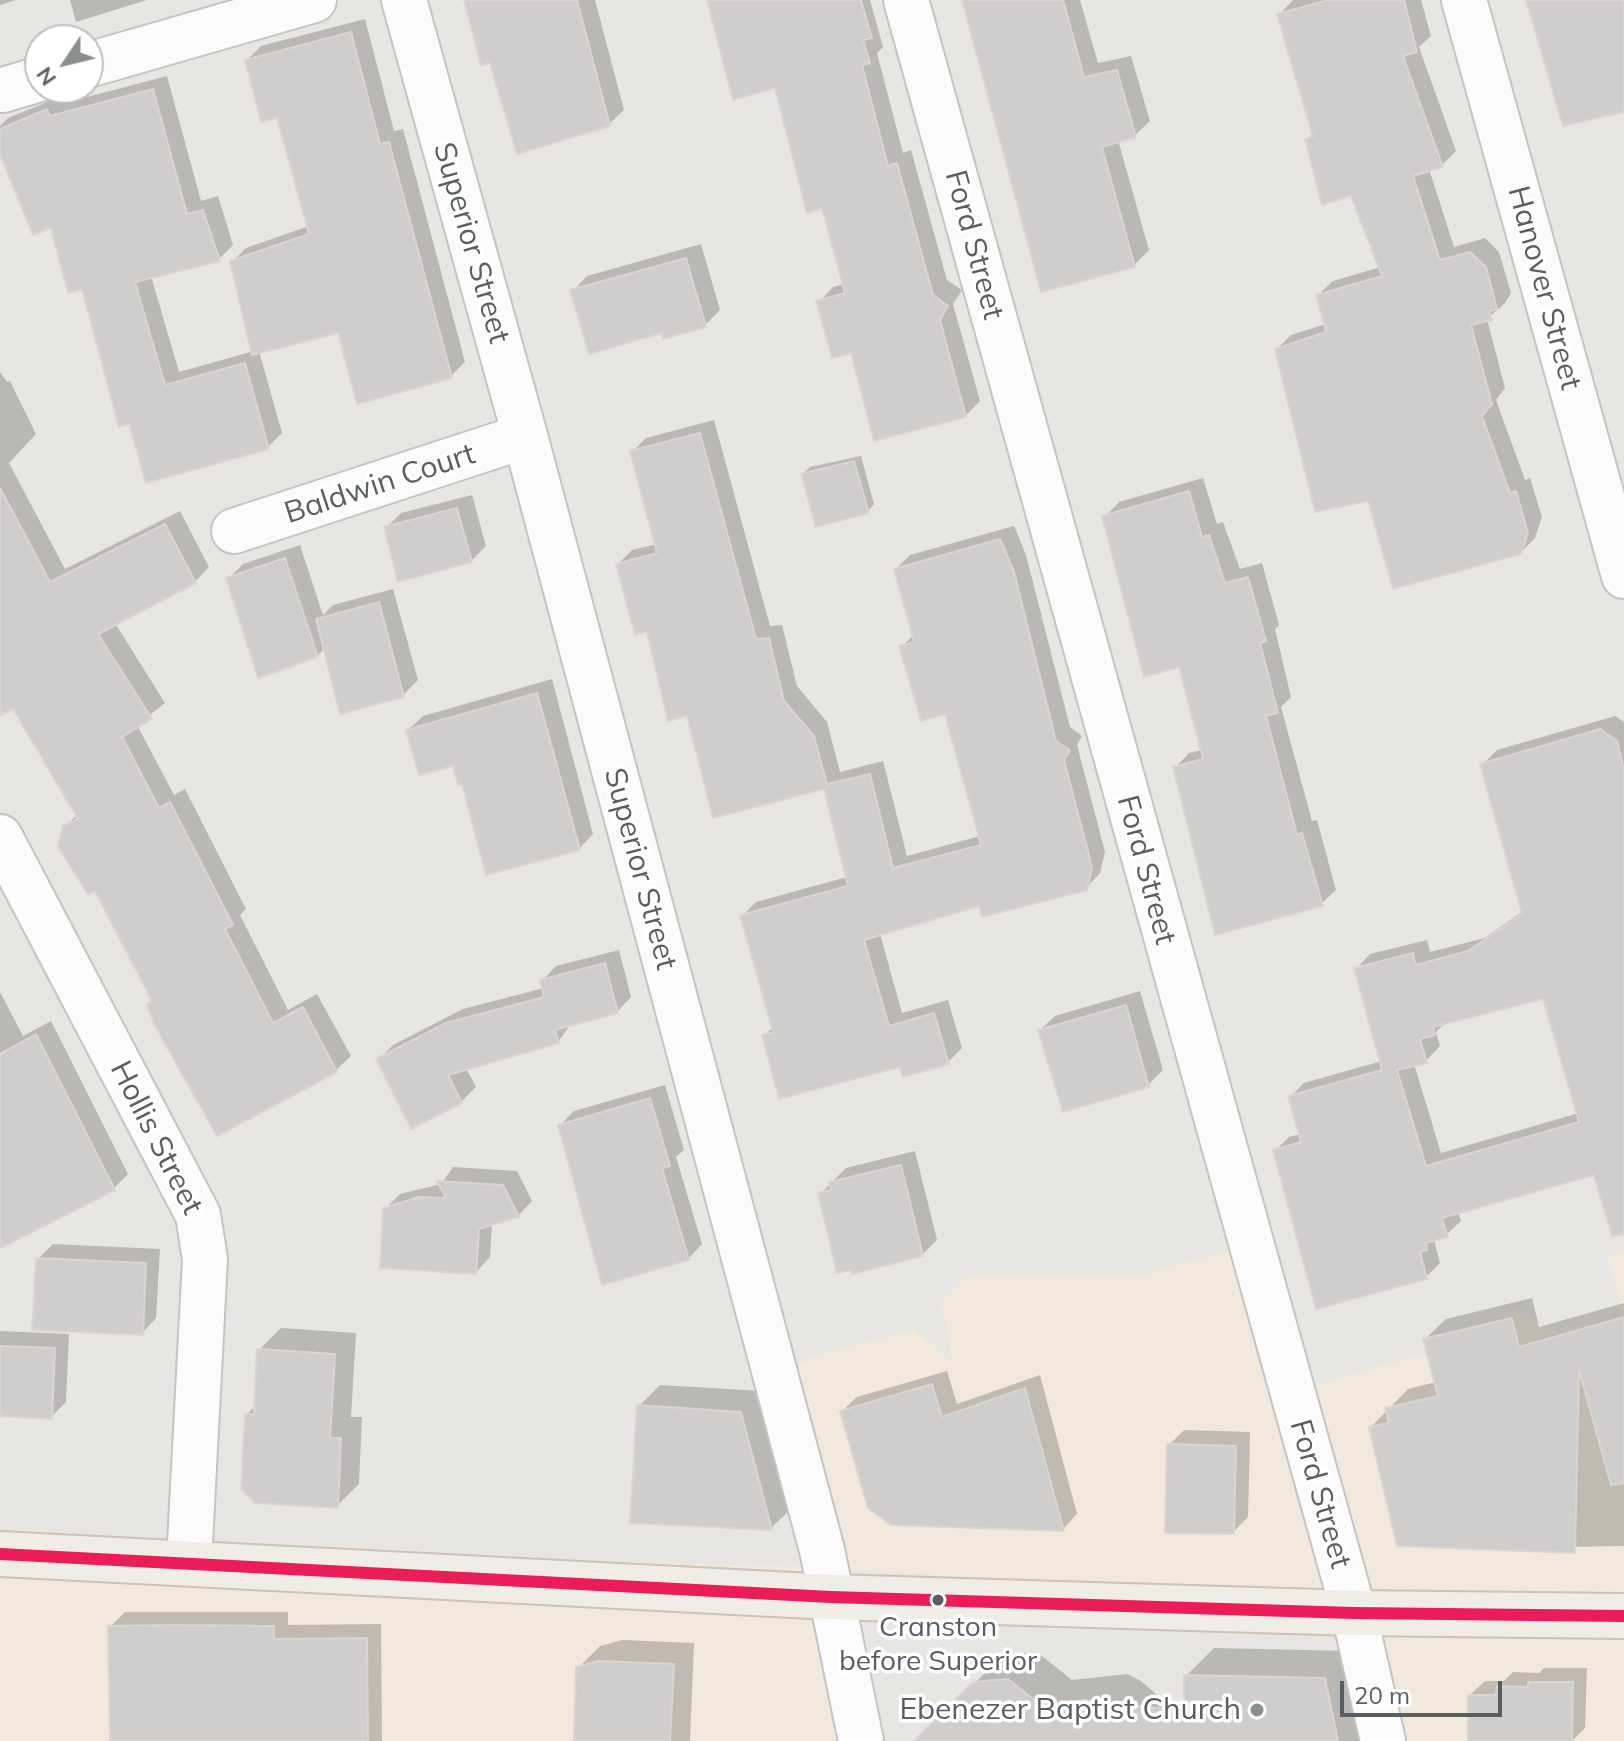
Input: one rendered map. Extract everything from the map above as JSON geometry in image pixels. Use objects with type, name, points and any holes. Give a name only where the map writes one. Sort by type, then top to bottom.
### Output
[{"type":"main road","points":[[0,1554],[831,1597],[1354,1613],[1624,1616]]},
{"type":"street","points":[[104,60],[314,0]]},
{"type":"street","name":"Superior Street","points":[[404,0],[525,436],[831,1597],[861,1741]]},
{"type":"street","name":"Ford Street","points":[[906,0],[1354,1613],[1383,1741]]},
{"type":"street","name":"Hanover Street","points":[[1464,0],[1624,576]]},
{"type":"street","name":"Baldwin Court","points":[[234,531],[525,436]]},
{"type":"street","name":"Hollis Street","points":[[0,837],[198,1215],[205,1259],[189,1562]]},
{"type":"shaded area","points":[[1261,1241],[1306,1382],[1316,1386],[1413,1357],[1439,1358],[1517,1309],[1549,1330],[1585,1325],[1624,1341],[1624,1741],[1398,1741],[1361,1601],[854,1570],[845,1587],[874,1741],[0,1741],[0,1538],[250,1551],[820,1568],[793,1370],[807,1359],[914,1329],[953,1363],[942,1303],[969,1275],[1144,1275]]},
{"type":"shaded area","points":[[1624,1250],[1624,1317],[1608,1257]]},
{"type":"building","points":[[464,0],[577,0],[610,126],[517,154],[490,63],[481,65]]},
{"type":"building","points":[[707,0],[861,0],[872,38],[863,40],[870,63],[862,65],[888,166],[897,163],[933,295],[948,306],[940,320],[966,417],[874,441],[851,353],[832,358],[816,301],[845,293],[822,208],[807,213],[775,88],[733,100]]},
{"type":"building","points":[[962,0],[1063,0],[1084,77],[1117,70],[1136,137],[1102,147],[1135,267],[1041,292]]},
{"type":"building","points":[[1328,0],[1404,0],[1417,52],[1403,56],[1443,167],[1413,176],[1440,260],[1470,252],[1486,267],[1497,309],[1490,311],[1492,320],[1471,325],[1492,404],[1482,416],[1510,493],[1516,491],[1528,533],[1521,554],[1393,589],[1368,501],[1315,512],[1275,349],[1326,332],[1316,295],[1382,276],[1351,196],[1322,205],[1305,139],[1313,137],[1277,14]]},
{"type":"building","points":[[1526,0],[1624,0],[1624,112],[1563,126]]},
{"type":"building","points":[[351,32],[380,144],[389,142],[452,378],[357,404],[338,333],[252,355],[230,261],[309,234],[277,118],[261,122],[245,60]]},
{"type":"building","points":[[153,89],[187,214],[203,210],[220,261],[135,282],[165,385],[245,363],[269,449],[146,483],[129,424],[119,427],[82,289],[68,293],[51,228],[33,235],[0,154],[0,129],[47,109],[50,116]]},
{"type":"building","points":[[686,258],[706,327],[663,339],[662,333],[589,354],[570,290]]},
{"type":"building","points":[[700,433],[756,639],[769,638],[784,701],[814,736],[827,784],[870,774],[893,868],[981,845],[945,714],[921,721],[899,646],[914,642],[894,569],[1000,539],[1014,572],[1056,741],[1070,750],[1064,760],[1092,867],[1087,890],[982,917],[979,906],[864,940],[889,1026],[934,1013],[949,1064],[903,1077],[900,1067],[779,1099],[762,1035],[773,1032],[740,915],[848,886],[824,789],[713,818],[687,716],[668,721],[647,632],[635,635],[616,564],[657,553],[630,451]]},
{"type":"building","points":[[854,461],[869,513],[816,527],[801,474]]},
{"type":"building","points":[[0,488],[50,582],[165,524],[196,583],[98,634],[152,719],[122,737],[159,808],[170,802],[233,925],[225,929],[273,1023],[303,1007],[337,1072],[217,1136],[154,1024],[147,1004],[152,1001],[95,891],[88,895],[58,846],[63,826],[78,819],[13,709],[0,716]]},
{"type":"building","points":[[1189,491],[1202,537],[1209,535],[1225,583],[1248,577],[1266,641],[1260,643],[1278,713],[1266,716],[1297,835],[1302,833],[1323,906],[1215,935],[1173,767],[1203,759],[1179,667],[1144,677],[1102,516]]},
{"type":"building","points":[[457,508],[472,562],[398,582],[384,527]]},
{"type":"building","points":[[285,558],[318,657],[258,678],[226,578]]},
{"type":"building","points":[[379,602],[404,697],[340,714],[316,619]]},
{"type":"building","points":[[537,693],[580,850],[486,875],[462,784],[458,785],[453,766],[419,775],[406,730]]},
{"type":"building","points":[[1600,729],[1617,741],[1624,770],[1624,1234],[1612,1236],[1594,1175],[1442,1218],[1448,1237],[1426,1243],[1427,1250],[1420,1252],[1427,1279],[1316,1309],[1273,1150],[1301,1142],[1288,1096],[1382,1070],[1354,968],[1413,953],[1416,965],[1468,951],[1522,914],[1480,764]],"holes":[[[1543,999],[1579,1122],[1426,1166],[1397,1070],[1427,1063],[1420,1039],[1435,1035],[1433,1027]]]},
{"type":"building","points":[[605,963],[618,1013],[555,1030],[559,1043],[448,1075],[462,1103],[411,1129],[376,1059],[446,1023],[544,997],[540,980]]},
{"type":"building","points":[[1126,1005],[1149,1087],[1063,1112],[1038,1030]]},
{"type":"building","points":[[36,1034],[115,1190],[0,1248],[0,1054]]},
{"type":"building","points":[[650,1098],[670,1166],[662,1168],[689,1260],[602,1285],[558,1125]]},
{"type":"building","points":[[901,1165],[923,1256],[852,1274],[851,1270],[837,1273],[818,1193],[831,1190],[829,1182]]},
{"type":"building","points":[[437,1181],[503,1185],[519,1217],[479,1229],[476,1274],[380,1268],[383,1208],[419,1197],[446,1198]]},
{"type":"building","points":[[36,1258],[146,1263],[143,1335],[32,1330]]},
{"type":"building","points":[[1624,1317],[1624,1483],[1611,1485],[1579,1370],[1575,1553],[1397,1546],[1369,1427],[1389,1423],[1385,1408],[1438,1396],[1423,1339],[1512,1318],[1519,1347]]},
{"type":"building","points":[[0,1346],[55,1348],[52,1419],[0,1416]]},
{"type":"building","points":[[257,1349],[335,1354],[330,1438],[341,1438],[338,1508],[255,1503],[241,1489],[245,1414],[254,1414]]},
{"type":"building","points":[[932,1384],[942,1417],[1025,1388],[1064,1531],[891,1525],[868,1508],[840,1411]]},
{"type":"building","points":[[637,1405],[741,1412],[772,1530],[630,1523]]},
{"type":"building","points":[[1167,1444],[1236,1446],[1234,1534],[1165,1533]]},
{"type":"building","points":[[108,1626],[274,1626],[274,1639],[367,1638],[368,1741],[110,1741]]},
{"type":"building","points":[[599,1661],[674,1664],[670,1741],[574,1741],[576,1667]]},
{"type":"building","points":[[1184,1675],[1325,1678],[1338,1741],[914,1741],[973,1682],[1008,1679],[1043,1707],[1085,1700],[1184,1711]]},
{"type":"building","points":[[1528,1682],[1573,1682],[1572,1741],[1468,1741],[1468,1695],[1496,1695],[1497,1686],[1528,1687]]},
{"type":"transit line","points":[[0,1554],[831,1597],[1354,1613],[1624,1616]]},
{"type":"place","name":"Cranston before Superior","points":[[938,1600]]},
{"type":"place","name":"Ebenezer Baptist Church","points":[[1257,1710]]}]
